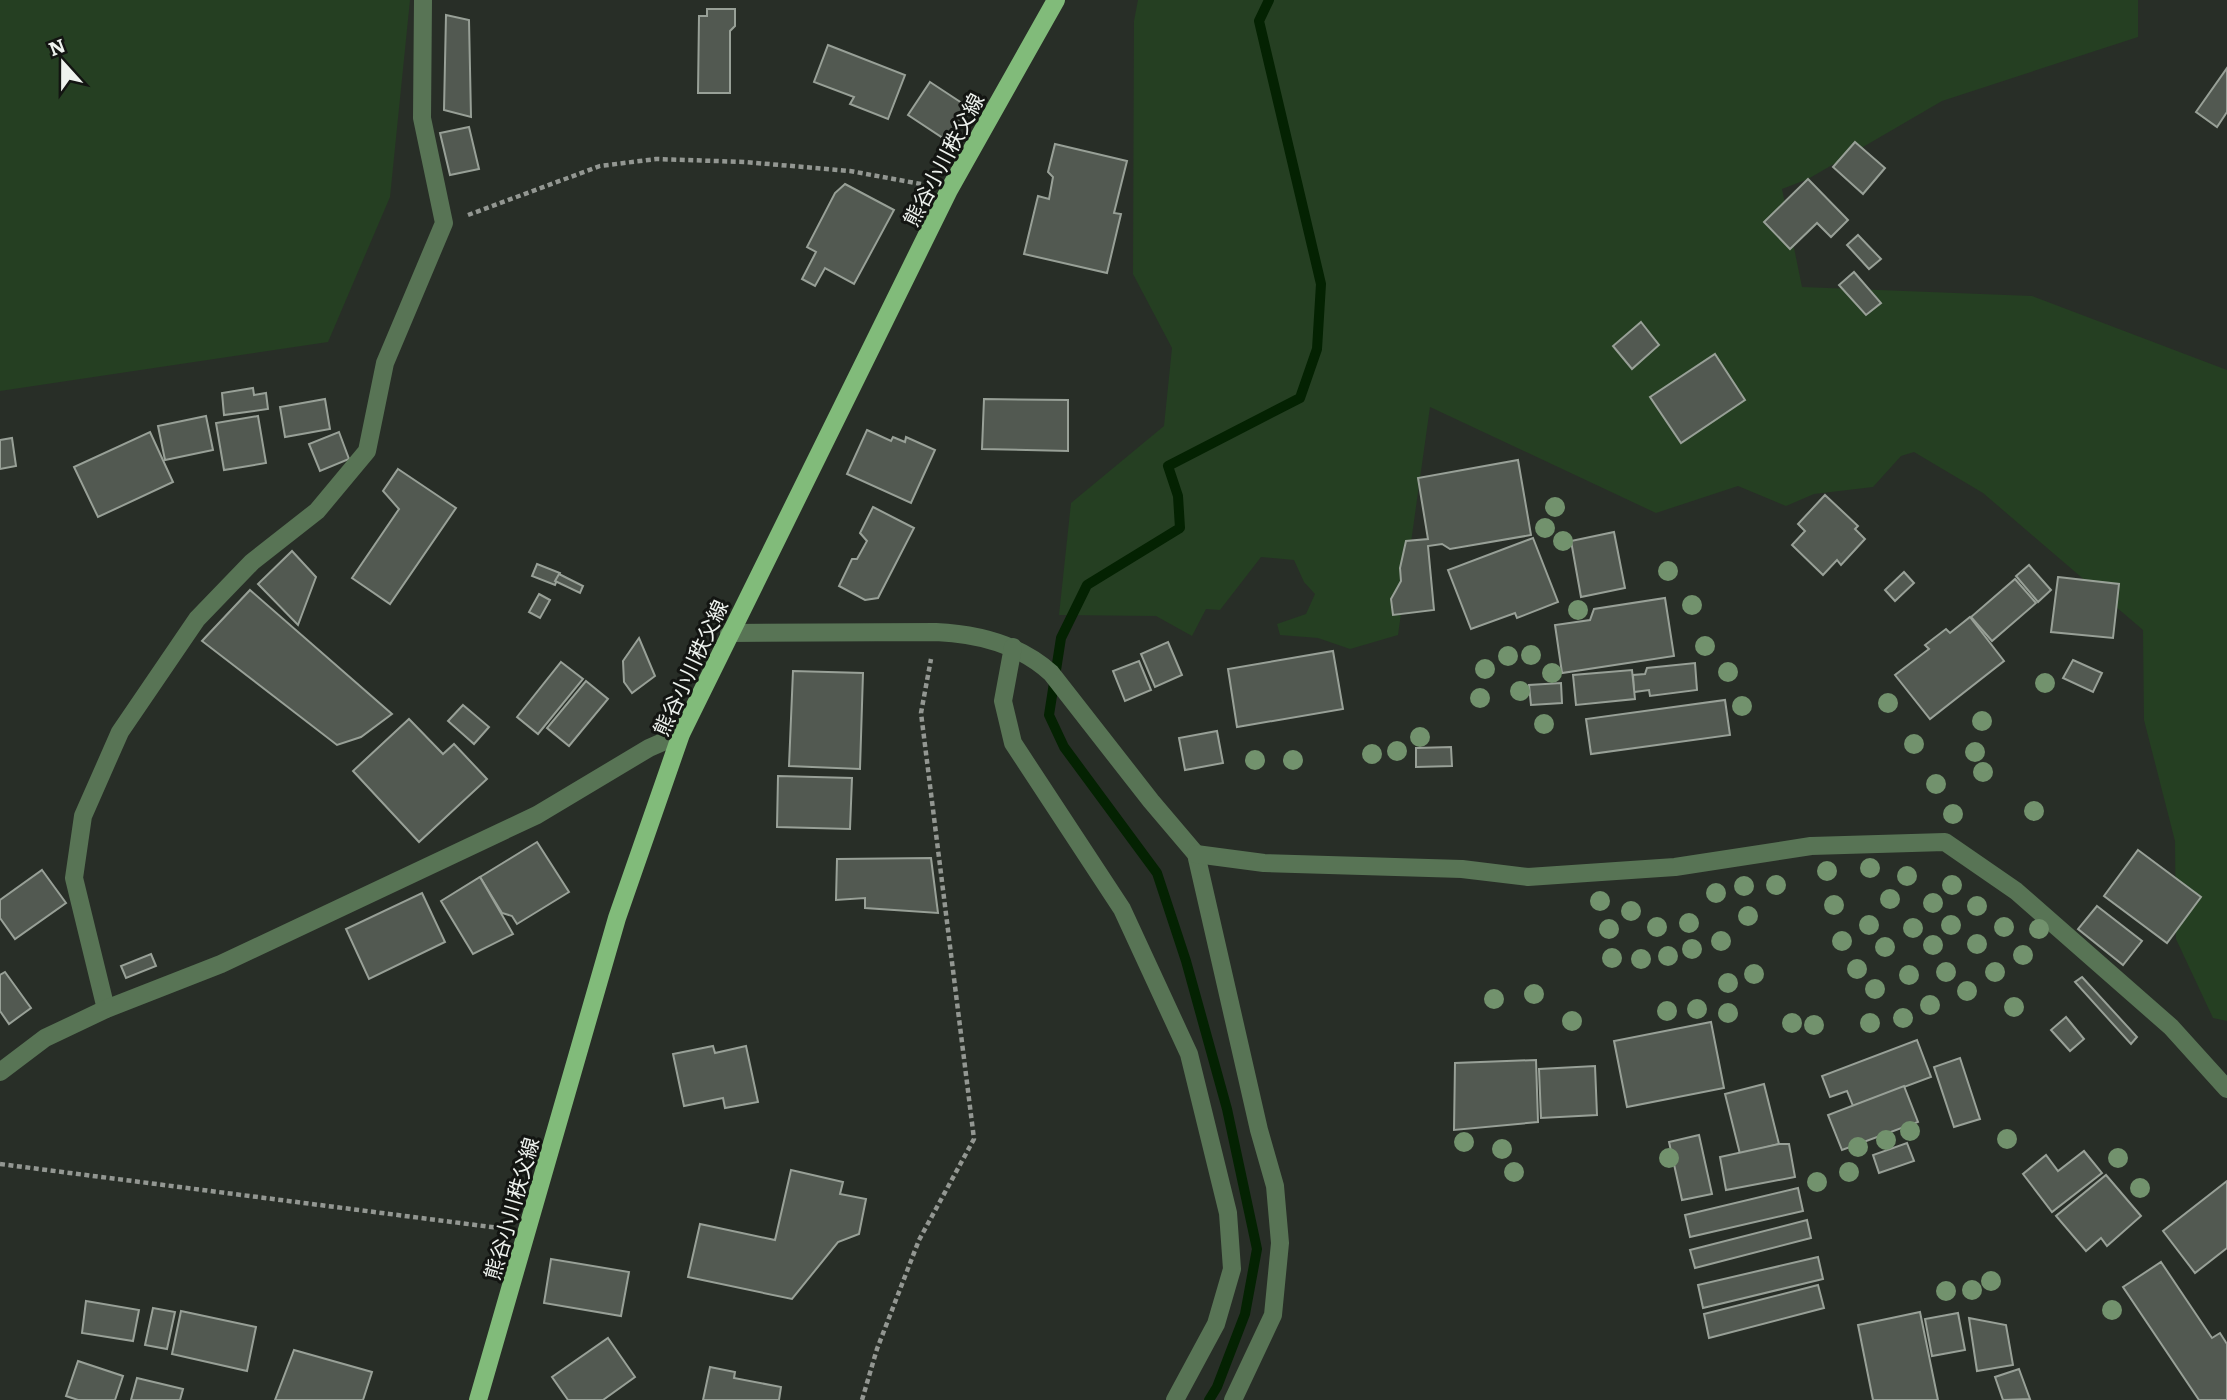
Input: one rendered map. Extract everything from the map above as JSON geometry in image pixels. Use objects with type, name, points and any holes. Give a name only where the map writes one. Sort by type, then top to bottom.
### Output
[{"type":"main road","name":"熊谷小川秩父線","points":[[478,1400],[617,918],[681,734],[949,190],[1056,0]]},
{"type":"street","points":[[106,1009],[74,878],[83,816],[120,732],[197,620],[252,562],[317,511],[367,451],[385,363],[444,223],[422,118],[423,0]]},
{"type":"street","points":[[729,633],[936,632],[965,634],[999,641],[1013,647],[1051,673],[1151,802],[1196,854],[1259,1130],[1275,1186],[1280,1243],[1273,1315],[1233,1400]]},
{"type":"street","points":[[1013,647],[1003,701],[1013,743],[1122,909],[1189,1054],[1228,1213],[1233,1269],[1216,1324],[1175,1400]]},
{"type":"street","points":[[0,1073],[45,1038],[106,1009],[221,964],[524,821],[649,748],[681,734]]},
{"type":"street","points":[[1196,854],[1264,863],[1462,869],[1528,877],[1675,867],[1811,846],[1945,842],[2015,891],[2171,1027],[2227,1089]]},
{"type":"path","points":[[444,223],[600,166],[656,159],[745,162],[850,171],[949,190]]},
{"type":"path","points":[[862,1400],[877,1349],[919,1240],[974,1139],[921,713],[936,632]]},
{"type":"path","points":[[0,1164],[527,1231]]},
{"type":"green space","points":[[0,0],[410,0],[390,197],[328,342],[0,391]]},
{"type":"green space","points":[[1138,0],[2138,0],[2138,37],[1942,101],[1808,179],[1782,189],[1802,287],[2032,296],[2227,370],[2227,1021],[2213,1018],[2176,939],[2175,841],[2144,720],[2143,630],[1983,493],[1914,452],[1901,456],[1873,487],[1814,494],[1786,506],[1738,486],[1656,513],[1430,407],[1398,635],[1350,649],[1318,638],[1280,635],[1277,624],[1306,614],[1315,594],[1304,582],[1294,560],[1261,557],[1220,610],[1206,609],[1192,636],[1156,616],[1059,615],[1071,503],[1164,426],[1172,348],[1133,274],[1134,21]]},
{"type":"building","points":[[707,9],[735,9],[735,26],[730,31],[730,93],[698,93],[699,16],[707,16]]},
{"type":"building","points":[[446,15],[469,20],[471,117],[444,110]]},
{"type":"building","points":[[828,45],[905,75],[888,119],[850,104],[854,97],[814,82]]},
{"type":"building","points":[[2227,68],[2227,112],[2217,127],[2196,112]]},
{"type":"building","points":[[930,82],[971,109],[949,142],[908,115]]},
{"type":"building","points":[[469,127],[479,169],[450,175],[440,133]]},
{"type":"building","points":[[1855,142],[1885,168],[1863,194],[1833,167]]},
{"type":"building","points":[[1055,144],[1127,161],[1114,213],[1121,214],[1107,273],[1024,254],[1038,196],[1049,199],[1053,177],[1048,172]]},
{"type":"building","points":[[1808,179],[1848,220],[1831,237],[1817,223],[1790,249],[1764,222]]},
{"type":"building","points":[[845,184],[894,210],[854,284],[825,268],[815,286],[802,279],[816,252],[807,247],[835,193]]},
{"type":"building","points":[[1858,235],[1881,259],[1869,269],[1847,245]]},
{"type":"building","points":[[1854,272],[1881,303],[1866,315],[1839,285]]},
{"type":"building","points":[[1641,322],[1659,345],[1632,369],[1613,346]]},
{"type":"building","points":[[1715,354],[1745,400],[1681,443],[1650,397]]},
{"type":"building","points":[[253,388],[254,395],[266,393],[268,409],[224,415],[222,393]]},
{"type":"building","points":[[325,399],[330,429],[285,437],[280,407]]},
{"type":"building","points":[[984,399],[1068,400],[1068,451],[982,449]]},
{"type":"building","points":[[206,416],[213,450],[165,460],[158,426]]},
{"type":"building","points":[[258,416],[266,463],[224,470],[216,423]]},
{"type":"building","points":[[867,430],[891,441],[893,437],[905,442],[906,437],[935,450],[911,503],[847,474]]},
{"type":"building","points":[[150,432],[173,482],[98,517],[74,467]]},
{"type":"building","points":[[339,432],[349,459],[320,471],[309,444]]},
{"type":"building","points":[[12,438],[16,466],[0,469],[0,440]]},
{"type":"building","points":[[1518,460],[1531,535],[1450,549],[1442,544],[1428,546],[1434,610],[1393,615],[1391,599],[1401,581],[1400,568],[1406,541],[1428,539],[1418,478]]},
{"type":"building","points":[[398,469],[456,508],[390,604],[352,578],[399,509],[383,491]]},
{"type":"building","points":[[1825,495],[1858,526],[1855,529],[1865,539],[1841,565],[1837,560],[1823,575],[1792,545],[1805,531],[1798,524]]},
{"type":"building","points":[[873,507],[914,528],[878,598],[865,600],[839,586],[852,559],[857,559],[867,541],[860,533]]},
{"type":"building","points":[[1614,532],[1625,588],[1581,597],[1571,541]]},
{"type":"building","points":[[1533,538],[1558,602],[1517,618],[1515,613],[1471,629],[1448,570]]},
{"type":"building","points":[[292,551],[316,577],[298,625],[258,584]]},
{"type":"building","points":[[537,564],[560,573],[555,585],[532,576]]},
{"type":"building","points":[[2029,565],[2051,590],[2038,602],[2016,576]]},
{"type":"building","points":[[1904,572],[1914,583],[1895,601],[1885,590]]},
{"type":"building","points":[[559,574],[583,586],[580,593],[555,581]]},
{"type":"building","points":[[2058,577],[2119,584],[2113,638],[2051,632]]},
{"type":"building","points":[[2015,579],[2036,603],[1992,641],[1971,617]]},
{"type":"building","points":[[250,590],[392,714],[361,737],[337,745],[202,641]]},
{"type":"building","points":[[539,594],[550,600],[540,618],[529,612]]},
{"type":"building","points":[[1665,598],[1674,656],[1562,673],[1555,625],[1590,620],[1594,609]]},
{"type":"building","points":[[1970,617],[2004,661],[1930,719],[1895,675],[1929,649],[1925,645],[1946,629],[1950,633]]},
{"type":"building","points":[[639,638],[655,676],[632,693],[624,682],[623,661]]},
{"type":"building","points":[[1168,642],[1182,675],[1155,687],[1141,654]]},
{"type":"building","points":[[1333,651],[1343,709],[1237,727],[1228,669]]},
{"type":"building","points":[[2073,660],[2102,673],[2093,692],[2063,678]]},
{"type":"building","points":[[1139,661],[1151,690],[1125,701],[1113,671]]},
{"type":"building","points":[[561,662],[583,679],[538,734],[517,717]]},
{"type":"building","points":[[1695,663],[1697,690],[1650,696],[1649,690],[1634,692],[1633,675],[1645,674],[1647,668]]},
{"type":"building","points":[[1632,670],[1635,699],[1576,705],[1573,675]]},
{"type":"building","points":[[793,671],[863,673],[860,769],[789,766]]},
{"type":"building","points":[[586,681],[608,699],[569,746],[547,728]]},
{"type":"building","points":[[1561,683],[1562,703],[1531,705],[1529,685]]},
{"type":"building","points":[[1725,700],[1730,735],[1591,754],[1586,719]]},
{"type":"building","points":[[463,705],[489,727],[474,744],[448,721]]},
{"type":"building","points":[[409,719],[443,754],[454,744],[487,779],[419,842],[353,771]]},
{"type":"building","points":[[1217,731],[1223,763],[1185,770],[1179,738]]},
{"type":"building","points":[[1451,747],[1452,766],[1416,767],[1416,748]]},
{"type":"building","points":[[778,776],[852,778],[850,829],[777,827]]},
{"type":"building","points":[[537,842],[569,892],[517,924],[512,916],[502,913],[480,877]]},
{"type":"building","points":[[2138,850],[2201,897],[2167,943],[2104,896]]},
{"type":"building","points":[[931,858],[938,913],[865,908],[865,898],[836,900],[837,859]]},
{"type":"building","points":[[42,870],[66,903],[15,939],[0,918],[0,900]]},
{"type":"building","points":[[480,877],[513,934],[473,954],[441,901]]},
{"type":"building","points":[[422,893],[445,942],[369,979],[346,929]]},
{"type":"building","points":[[2097,906],[2142,941],[2123,965],[2078,929]]},
{"type":"building","points":[[151,954],[156,966],[126,978],[121,966]]},
{"type":"building","points":[[5,972],[31,1008],[9,1024],[0,1011],[0,975]]},
{"type":"building","points":[[2082,977],[2137,1037],[2131,1044],[2075,982]]},
{"type":"building","points":[[2066,1017],[2084,1039],[2070,1051],[2051,1030]]},
{"type":"building","points":[[1711,1022],[1724,1088],[1627,1107],[1614,1041]]},
{"type":"building","points":[[1917,1040],[1931,1077],[1853,1106],[1847,1091],[1830,1097],[1822,1076]]},
{"type":"building","points":[[713,1046],[715,1053],[746,1046],[758,1102],[725,1108],[723,1098],[684,1106],[673,1054]]},
{"type":"building","points":[[1960,1058],[1980,1119],[1954,1127],[1934,1067]]},
{"type":"building","points":[[1536,1060],[1538,1122],[1454,1130],[1455,1063]]},
{"type":"building","points":[[1595,1066],[1597,1115],[1541,1118],[1539,1069]]},
{"type":"building","points":[[1764,1084],[1779,1144],[1740,1154],[1725,1094]]},
{"type":"building","points":[[1904,1086],[1918,1122],[1842,1150],[1828,1115]]},
{"type":"building","points":[[1699,1135],[1712,1194],[1682,1200],[1669,1142]]},
{"type":"building","points":[[1907,1143],[1914,1161],[1879,1173],[1873,1155]]},
{"type":"building","points":[[1789,1144],[1795,1177],[1726,1190],[1720,1157]]},
{"type":"building","points":[[2084,1151],[2102,1173],[2052,1212],[2023,1174],[2046,1155],[2058,1171]]},
{"type":"building","points":[[791,1170],[843,1182],[840,1194],[866,1199],[859,1234],[838,1242],[792,1299],[688,1277],[700,1224],[775,1240]]},
{"type":"building","points":[[2106,1175],[2141,1216],[2107,1246],[2101,1238],[2086,1251],[2056,1216]]},
{"type":"building","points":[[2227,1181],[2227,1248],[2195,1273],[2163,1231]]},
{"type":"building","points":[[1798,1188],[1803,1211],[1690,1237],[1685,1215]]},
{"type":"building","points":[[1807,1220],[1811,1238],[1695,1268],[1690,1250]]},
{"type":"building","points":[[1818,1257],[1823,1279],[1703,1308],[1698,1285]]},
{"type":"building","points":[[551,1259],[629,1272],[621,1316],[544,1303]]},
{"type":"building","points":[[2161,1262],[2212,1338],[2220,1333],[2227,1344],[2227,1400],[2199,1400],[2123,1287]]},
{"type":"building","points":[[1818,1285],[1824,1308],[1709,1338],[1704,1314]]},
{"type":"building","points":[[86,1301],[139,1310],[133,1341],[82,1333]]},
{"type":"building","points":[[153,1308],[175,1312],[167,1349],[145,1345]]},
{"type":"building","points":[[181,1311],[256,1327],[247,1371],[172,1354]]},
{"type":"building","points":[[1920,1312],[1938,1400],[1873,1400],[1858,1325]]},
{"type":"building","points":[[1958,1313],[1965,1350],[1932,1356],[1925,1319]]},
{"type":"building","points":[[1969,1318],[2006,1325],[2013,1365],[1977,1371]]},
{"type":"building","points":[[608,1338],[635,1377],[603,1400],[568,1400],[552,1377]]},
{"type":"building","points":[[294,1350],[372,1372],[363,1400],[275,1400]]},
{"type":"building","points":[[78,1361],[123,1376],[115,1400],[78,1400],[66,1396]]},
{"type":"building","points":[[710,1367],[735,1372],[734,1378],[781,1387],[779,1400],[703,1400]]},
{"type":"building","points":[[2019,1369],[2030,1399],[2003,1400],[1995,1377]]},
{"type":"building","points":[[137,1378],[183,1389],[180,1400],[131,1400]]},
{"type":"waterway","points":[[1209,1400],[1217,1387],[1245,1314],[1257,1249],[1227,1109],[1186,961],[1157,873],[1064,747],[1049,715],[1061,638],[1087,585],[1180,528],[1178,496],[1168,466],[1300,398],[1317,349],[1321,284],[1259,21],[1269,0]]}]
